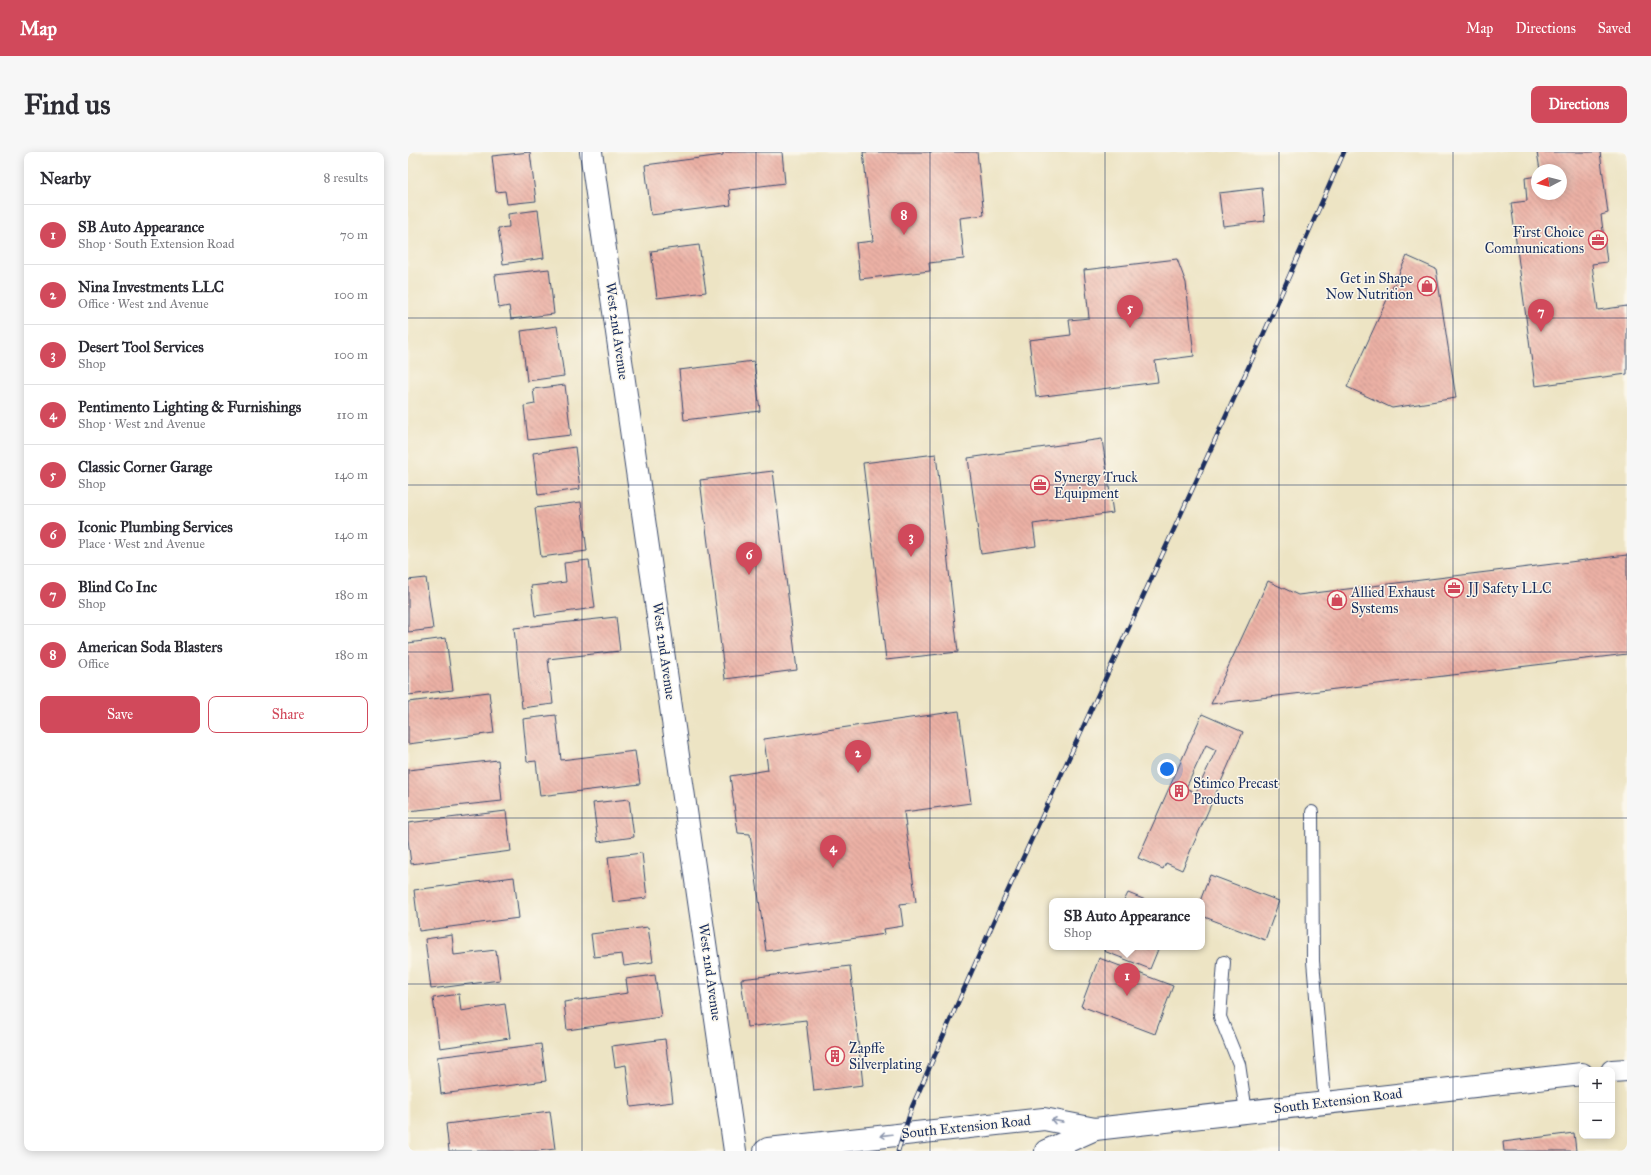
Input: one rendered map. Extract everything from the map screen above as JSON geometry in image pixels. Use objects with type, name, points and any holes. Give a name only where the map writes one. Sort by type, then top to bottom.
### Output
[{"type":"street","name":"West 2nd Avenue","points":[[591,152],[735,1151]]},
{"type":"street","points":[[1615,1071],[1627,1070]]},
{"type":"street","name":"South Extension Road","points":[[1046,1151],[1095,1129],[1579,1074]]},
{"type":"street","name":"South Extension Road","points":[[765,1151],[768,1149],[783,1147],[1044,1118],[1095,1129]]},
{"type":"lane","points":[[1312,812],[1313,961],[1325,1102]]},
{"type":"lane","points":[[1224,962],[1220,1017],[1239,1064],[1246,1112]]},
{"type":"building","points":[[530,152],[536,201],[507,204],[505,191],[496,192],[492,156]]},
{"type":"building","points":[[723,152],[782,152],[785,183],[729,190],[731,205],[651,215],[645,165],[723,155]]},
{"type":"building","points":[[863,152],[977,152],[984,215],[960,218],[964,259],[929,263],[930,271],[860,279],[856,243],[873,241]]},
{"type":"building","points":[[1537,152],[1600,152],[1608,213],[1601,215],[1607,262],[1592,264],[1598,310],[1627,306],[1627,374],[1535,386],[1511,203],[1527,201],[1525,178],[1531,177],[1531,200],[1567,200],[1567,164],[1539,164]]},
{"type":"building","points":[[1262,188],[1265,221],[1223,226],[1219,193]]},
{"type":"building","points":[[538,210],[544,258],[503,264],[498,228],[509,227],[508,214]]},
{"type":"building","points":[[699,245],[706,292],[657,298],[651,251]]},
{"type":"building","points":[[1407,256],[1436,269],[1456,398],[1392,408],[1347,387]]},
{"type":"building","points":[[1177,259],[1186,283],[1194,356],[1155,361],[1158,382],[1036,397],[1029,340],[1071,335],[1069,320],[1089,318],[1084,270]]},
{"type":"building","points":[[549,269],[554,314],[511,319],[509,306],[499,308],[495,275]]},
{"type":"building","points":[[557,326],[564,376],[527,381],[521,331]]},
{"type":"building","points":[[754,361],[760,411],[684,420],[679,370]]},
{"type":"building","points":[[565,385],[571,435],[528,440],[524,406],[535,404],[533,389]]},
{"type":"building","name":"Synergy Truck Equipment","points":[[1102,439],[1113,513],[1033,524],[1036,546],[981,554],[968,458]]},
{"type":"building","points":[[575,447],[580,489],[538,495],[533,453]]},
{"type":"building","points":[[936,454],[958,652],[886,660],[863,463]]},
{"type":"building","points":[[773,471],[797,670],[725,679],[700,480]]},
{"type":"building","points":[[581,502],[587,551],[541,557],[535,508]]},
{"type":"building","points":[[1627,555],[1627,654],[1211,704],[1268,581],[1298,595]]},
{"type":"building","points":[[589,560],[595,608],[535,616],[531,586],[566,582],[564,563]]},
{"type":"building","points":[[426,578],[433,629],[408,632],[408,580]]},
{"type":"building","points":[[616,617],[620,651],[548,659],[553,704],[522,708],[514,628]]},
{"type":"building","points":[[446,638],[453,690],[408,695],[408,643]]},
{"type":"building","points":[[489,692],[494,733],[408,744],[408,702]]},
{"type":"building","points":[[959,711],[971,803],[904,812],[916,902],[900,904],[903,926],[884,929],[885,934],[766,951],[750,834],[738,833],[730,776],[768,770],[764,739]]},
{"type":"building","name":"Stimco Precast Products","points":[[1202,714],[1243,732],[1182,870],[1166,863],[1163,869],[1138,858]],"holes":[[[1206,745],[1216,750],[1196,793],[1186,788]]]},
{"type":"building","points":[[556,715],[561,760],[635,751],[640,784],[540,796],[536,761],[527,762],[523,719]]},
{"type":"building","points":[[498,760],[502,801],[408,811],[408,770]]},
{"type":"building","points":[[629,799],[634,837],[598,842],[593,803]]},
{"type":"building","points":[[506,811],[511,851],[411,864],[408,823]]},
{"type":"building","points":[[642,853],[647,898],[613,902],[608,857]]},
{"type":"building","points":[[1210,875],[1279,901],[1265,940],[1205,917],[1205,898],[1201,898]]},
{"type":"building","points":[[514,877],[519,918],[419,931],[414,890]]},
{"type":"building","points":[[1128,893],[1140,898],[1126,898]]},
{"type":"building","points":[[648,927],[653,962],[624,966],[622,954],[594,957],[591,934]]},
{"type":"building","points":[[452,935],[454,955],[496,950],[500,980],[431,989],[425,939]]},
{"type":"building","points":[[1104,950],[1158,950],[1150,969]]},
{"type":"building","points":[[1099,958],[1173,986],[1155,1034],[1081,1006]]},
{"type":"building","name":"Zapffe Silverplating","points":[[850,966],[863,1085],[814,1091],[806,1020],[747,1027],[741,979]]},
{"type":"building","points":[[655,975],[661,1017],[567,1030],[564,1002],[628,993],[626,979]]},
{"type":"building","points":[[459,994],[461,1011],[505,1004],[510,1038],[440,1048],[433,998]]},
{"type":"building","points":[[665,1039],[673,1102],[631,1107],[626,1065],[615,1067],[612,1046]]},
{"type":"building","points":[[541,1044],[546,1081],[441,1094],[437,1057]]},
{"type":"building","points":[[550,1111],[555,1149],[538,1151],[449,1151],[446,1124]]},
{"type":"building","points":[[1574,1133],[1576,1151],[1504,1151],[1503,1142]]},
{"type":"railway","points":[[898,1151],[912,1107],[994,921],[1260,342],[1344,152]]},
{"type":"place","name":"American Soda Blasters","points":[[904,235]]},
{"type":"place","name":"First Choice Communications","points":[[1598,240]]},
{"type":"place","name":"Get in Shape Now Nutrition","points":[[1427,286]]},
{"type":"place","name":"Classic Corner Garage","points":[[1130,328]]},
{"type":"place","name":"Blind Co Inc","points":[[1541,332]]},
{"type":"place","name":"Synergy Truck Equipment","points":[[1040,485]]},
{"type":"place","name":"Desert Tool Services","points":[[911,557]]},
{"type":"place","name":"Iconic Plumbing Services","points":[[749,575]]},
{"type":"place","name":"JJ Safety LLC","points":[[1454,588]]},
{"type":"place","name":"Allied Exhaust Systems","points":[[1337,600]]},
{"type":"place","name":"Nina Investments LLC","points":[[858,773]]},
{"type":"place","name":"Stimco Precast Products","points":[[1179,791]]},
{"type":"place","name":"Pentimento Lighting & Furnishings","points":[[833,868]]},
{"type":"place","name":"SB Auto Appearance","points":[[1127,996]]},
{"type":"place","name":"Zapffe Silverplating","points":[[835,1056]]}]
